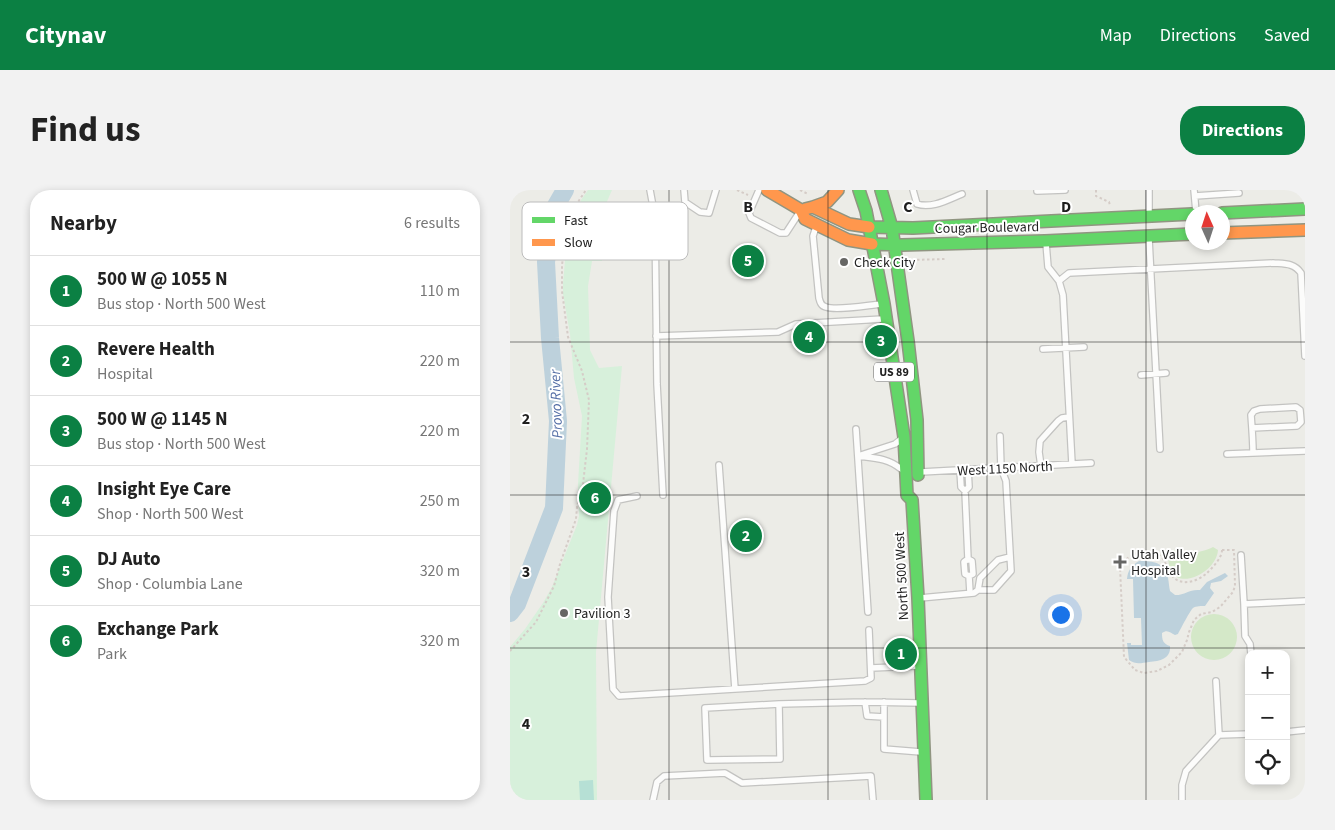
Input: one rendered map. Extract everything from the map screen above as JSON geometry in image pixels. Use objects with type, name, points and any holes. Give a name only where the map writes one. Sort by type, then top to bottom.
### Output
[{"type":"main road","name":"Cougar Boulevard","points":[[767,190],[801,210],[805,219],[848,240],[872,244],[1185,234]]},
{"type":"main road","points":[[801,210],[821,206],[833,197],[838,190]]},
{"type":"main road","name":"US 89","points":[[859,190],[866,211],[872,244]]},
{"type":"main road","name":"US 89","points":[[881,190],[892,228],[894,244]]},
{"type":"main road","points":[[1230,210],[1240,206],[1305,209]]},
{"type":"main road","name":"Cougar Boulevard","points":[[813,207],[849,224],[892,228],[1185,214]]},
{"type":"main road","points":[[1230,233],[1305,230]]},
{"type":"main road","name":"North 500 West","points":[[872,244],[887,319],[904,437],[907,495],[912,500],[926,800]]},
{"type":"main road","name":"North 500 West","points":[[894,244],[907,334],[918,433],[918,495],[912,500]]},
{"type":"lane","points":[[688,204],[700,212],[709,213],[716,190]]},
{"type":"lane","points":[[759,190],[749,213],[751,218],[780,233],[786,233],[801,210]]},
{"type":"lane","points":[[913,190],[917,204],[924,206],[936,204],[962,194]]},
{"type":"lane","points":[[1037,191],[1065,190]]},
{"type":"lane","points":[[1149,190],[1149,235],[1160,450]]},
{"type":"lane","points":[[1194,193],[1239,192],[1240,206]]},
{"type":"lane","points":[[817,225],[813,236],[821,305],[827,308],[845,308],[884,304]]},
{"type":"lane","points":[[1045,240],[1048,267],[1059,281],[1063,295],[1072,464]]},
{"type":"lane","points":[[655,260],[657,384],[664,495]]},
{"type":"lane","points":[[1059,281],[1069,273],[1273,263],[1290,264],[1297,267],[1301,273],[1305,356]]},
{"type":"lane","points":[[656,336],[778,332],[796,324],[887,319]]},
{"type":"lane","points":[[1043,349],[1084,347]]},
{"type":"lane","points":[[1141,375],[1166,374]]},
{"type":"lane","points":[[1252,428],[1297,426],[1301,422],[1300,410],[1296,407],[1254,411],[1251,415],[1253,453]]},
{"type":"lane","points":[[1041,466],[1040,441],[1058,421],[1069,417]]},
{"type":"lane","points":[[856,429],[868,612]]},
{"type":"lane","points":[[918,598],[970,594],[978,590],[994,590],[1010,571],[1006,481],[1002,468],[1000,436]]},
{"type":"lane","points":[[858,456],[895,444],[904,437]]},
{"type":"lane","points":[[1227,454],[1305,451]]},
{"type":"lane","points":[[858,456],[883,459],[906,472]]},
{"type":"lane","name":"West 1150 North","points":[[918,472],[1092,463]]},
{"type":"lane","points":[[719,465],[735,689]]},
{"type":"lane","points":[[965,490],[969,487],[968,469]]},
{"type":"lane","points":[[960,470],[961,487],[965,490],[968,559],[972,562],[973,574],[969,576],[970,594]]},
{"type":"lane","points":[[637,496],[618,500],[614,511],[608,597],[614,689],[619,696],[864,681],[871,678],[869,630]]},
{"type":"lane","points":[[1241,555],[1245,636],[1250,644],[1250,650]]},
{"type":"lane","points":[[978,590],[980,578],[998,560],[1010,557]]},
{"type":"lane","points":[[1244,604],[1305,601]]},
{"type":"lane","points":[[870,668],[921,666]]},
{"type":"lane","points":[[1216,681],[1219,735]]},
{"type":"lane","points":[[779,704],[780,759],[707,760],[705,708],[779,704],[865,702],[922,703]]},
{"type":"lane","points":[[865,702],[867,716],[884,717]]},
{"type":"lane","points":[[884,702],[884,748],[924,752]]},
{"type":"lane","points":[[1290,732],[1305,730]]},
{"type":"lane","points":[[1182,800],[1182,784],[1186,771],[1219,735],[1245,734]]},
{"type":"lane","points":[[653,800],[657,782],[664,776],[725,773],[742,783],[871,776],[872,800]]},
{"type":"path","points":[[578,202],[586,190]]},
{"type":"path","points":[[1096,190],[1096,196],[1110,202],[1110,207]]},
{"type":"path","points":[[510,651],[536,622],[554,586],[576,519],[583,484],[589,400],[582,371],[568,337],[562,291],[563,260]]},
{"type":"path","points":[[1222,550],[1234,550],[1235,586],[1225,602],[1212,612],[1201,614],[1194,620],[1182,652],[1169,665],[1144,673],[1135,670],[1124,656],[1120,566],[1123,561],[1138,552],[1148,551],[1157,554],[1163,559],[1171,575],[1176,580],[1191,582],[1212,568],[1222,554],[1222,550]]},
{"type":"green space","points":[[588,190],[612,190],[607,202],[580,202]]},
{"type":"green space","points":[[565,260],[602,260],[592,261],[588,286],[590,350],[599,368],[622,366],[596,652],[597,800],[510,800],[510,647],[525,629],[552,587],[579,516],[578,484],[582,416],[574,378],[563,284]]},
{"type":"green space","points":[[1213,547],[1218,550],[1215,560],[1209,568],[1200,574],[1181,579],[1174,575],[1169,567],[1169,553],[1173,550],[1176,549],[1188,553],[1203,551]]},
{"type":"green space","points":[[1210,614],[1218,614],[1227,618],[1233,624],[1237,637],[1233,650],[1227,656],[1218,660],[1210,660],[1201,656],[1195,650],[1191,641],[1191,633],[1195,624],[1201,618]]},
{"type":"shaded area","points":[[1139,561],[1154,562],[1161,566],[1168,578],[1170,591],[1175,595],[1200,590],[1207,582],[1225,573],[1228,576],[1221,581],[1211,583],[1210,588],[1214,593],[1205,606],[1192,609],[1178,634],[1175,635],[1167,631],[1162,633],[1163,641],[1170,646],[1167,657],[1157,661],[1134,663],[1129,660],[1127,643],[1142,645],[1141,618],[1134,618],[1133,579],[1127,579],[1130,569]]},
{"type":"shaded area","points":[[593,780],[594,800],[580,800],[579,781]]},
{"type":"waterway","name":"Provo River","points":[[558,202],[565,190]]},
{"type":"waterway","name":"Provo River","points":[[510,613],[517,604],[554,508],[558,421],[550,338],[546,260]]},
{"type":"traffic: fast","points":[[859,190],[866,211],[884,304],[904,437],[907,495],[912,500],[926,800]]},
{"type":"traffic: fast","points":[[881,190],[892,228],[908,341],[917,420],[918,475]]},
{"type":"traffic: fast","points":[[1230,213],[1305,209]]},
{"type":"traffic: fast","points":[[869,227],[913,228],[1185,214]]},
{"type":"traffic: fast","points":[[872,244],[902,245],[1045,241],[1185,234]]},
{"type":"traffic: slow","points":[[767,190],[801,210],[805,219],[848,240],[872,244]]},
{"type":"traffic: slow","points":[[813,207],[827,202],[838,190]]},
{"type":"traffic: slow","points":[[805,209],[813,207],[849,224],[869,227]]},
{"type":"traffic: slow","points":[[1230,233],[1305,230]]},
{"type":"place","name":"DJ Auto","points":[[748,261]]},
{"type":"place","name":"Check City","points":[[844,262]]},
{"type":"place","name":"Insight Eye Care","points":[[809,337]]},
{"type":"place","name":"500 W @ 1145 N","points":[[881,341]]},
{"type":"place","name":"Exchange Park","points":[[595,498]]},
{"type":"place","name":"Revere Health","points":[[746,536]]},
{"type":"place","name":"Utah Valley Hospital","points":[[1120,562]]},
{"type":"place","name":"Pavilion 3","points":[[564,613]]},
{"type":"place","name":"500 W @ 1055 N","points":[[901,654]]}]
